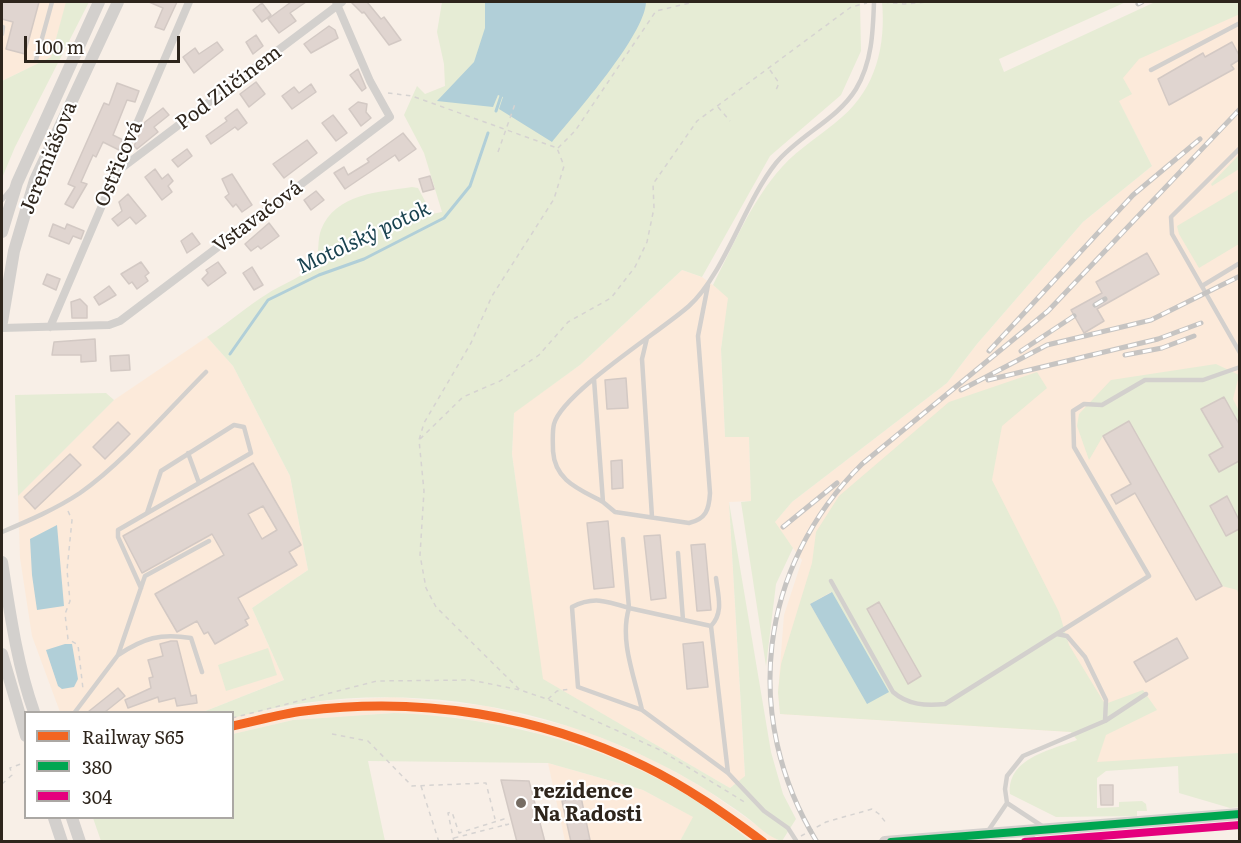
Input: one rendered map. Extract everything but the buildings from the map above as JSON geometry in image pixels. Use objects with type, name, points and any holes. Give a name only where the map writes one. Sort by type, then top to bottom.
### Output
[{"type":"main road","name":"Jeremiášova","points":[[2,232],[17,183],[99,2]]},
{"type":"main road","name":"Jeremiášova","points":[[2,322],[14,251],[35,180],[118,2]]},
{"type":"main road","points":[[2,562],[11,622],[34,711]]},
{"type":"main road","points":[[2,654],[24,729]]},
{"type":"main road","points":[[885,842],[1239,814]]},
{"type":"main road","points":[[54,819],[62,842]]},
{"type":"main road","points":[[72,819],[80,842]]},
{"type":"street","name":"Ostřicová","points":[[50,327],[189,2]]},
{"type":"street","name":"Pod Zličínem","points":[[115,173],[339,3]]},
{"type":"street","name":"Vstavačová","points":[[2,328],[109,325],[120,321],[390,117],[375,91],[339,3]]},
{"type":"street","points":[[1023,831],[1035,842]]},
{"type":"lane","points":[[36,60],[52,2]]},
{"type":"lane","points":[[709,282],[698,336],[709,509],[701,520],[689,524],[615,512],[603,502],[564,481],[554,464],[554,424],[561,409],[594,379],[691,305],[709,282],[755,196],[777,163],[855,91],[867,66],[873,34],[873,2]]},
{"type":"lane","points":[[1151,70],[1239,23]]},
{"type":"lane","points":[[2,33],[3,27]]},
{"type":"lane","points":[[1239,148],[1171,217],[1172,234],[1239,353]]},
{"type":"lane","points":[[2,200],[17,183]]},
{"type":"lane","points":[[1202,286],[1239,263]]},
{"type":"lane","points":[[647,338],[642,359],[652,517]]},
{"type":"lane","points":[[831,581],[893,692],[901,699],[917,704],[945,704],[1149,576],[1074,447],[1073,411],[1084,404],[1102,405],[1145,380],[1203,380],[1239,367]]},
{"type":"lane","points":[[2,532],[15,528],[80,493],[133,446],[206,372]]},
{"type":"lane","points":[[594,379],[603,502]]},
{"type":"lane","points":[[141,588],[118,537],[118,530],[251,453],[244,428],[234,425],[160,471],[147,513]]},
{"type":"lane","points":[[188,453],[199,483]]},
{"type":"lane","points":[[623,539],[629,608],[625,621],[625,637],[642,710]]},
{"type":"lane","points":[[118,656],[145,576],[209,541]]},
{"type":"lane","points":[[678,554],[683,620]]},
{"type":"lane","points":[[716,578],[720,610],[718,618],[711,626],[728,773]]},
{"type":"lane","points":[[711,626],[629,608],[601,599],[585,601],[572,607],[578,687],[642,710],[728,773],[764,811],[788,828],[796,840]]},
{"type":"lane","points":[[1057,634],[1067,636],[1085,657],[1106,700],[1105,721]]},
{"type":"lane","points":[[76,711],[118,656],[140,641],[166,635],[191,638],[202,672]]},
{"type":"lane","points":[[986,833],[1007,803],[1006,776],[1023,756],[1105,721],[1146,694]]},
{"type":"lane","points":[[1007,803],[1047,829]]},
{"type":"path","points":[[557,148],[575,131],[656,11],[694,2]]},
{"type":"path","points":[[419,440],[463,397],[500,381],[539,355],[568,322],[611,298],[635,267],[647,242],[654,208],[652,184],[697,121],[851,7],[873,2]]},
{"type":"path","points":[[884,2],[904,4],[929,2]]},
{"type":"path","points":[[769,69],[779,83],[776,90]]},
{"type":"path","points":[[375,91],[412,96],[557,148],[564,166],[554,199],[492,296],[471,343],[424,423],[419,440],[424,491],[420,555],[426,588],[436,607],[520,690]]},
{"type":"path","points":[[498,152],[515,104]]},
{"type":"path","points":[[717,106],[730,121]]},
{"type":"path","points":[[63,502],[72,520],[67,570],[70,601],[65,614],[68,639],[78,645],[83,702]]},
{"type":"path","points":[[234,717],[377,681],[471,680],[520,690],[547,699],[660,750],[735,799],[764,811]]},
{"type":"path","points":[[547,699],[557,691],[578,687]]},
{"type":"path","points":[[332,734],[368,741],[412,786],[486,783],[495,819]]},
{"type":"path","points":[[2,784],[12,775],[10,768],[24,763]]},
{"type":"path","points":[[422,786],[439,842]]},
{"type":"path","points":[[796,840],[826,822],[854,812],[872,809],[887,824]]},
{"type":"path","points":[[506,825],[504,819],[459,833],[452,812],[448,813],[454,840],[506,825],[512,823]]},
{"type":"shaded area","points":[[2,2],[67,2],[51,57],[2,81]]},
{"type":"shaded area","points":[[1239,2],[1239,753],[1108,764],[1097,762],[1071,732],[780,714],[778,692],[784,615],[802,560],[774,523],[792,502],[947,383],[977,344],[1083,222],[1152,166],[1087,40]]},
{"type":"shaded area","points":[[682,270],[702,277],[729,297],[721,349],[725,437],[749,436],[751,501],[729,502],[745,777],[730,788],[542,679],[512,454],[514,412],[580,365]]},
{"type":"shaded area","points":[[207,337],[233,366],[290,476],[308,570],[252,608],[284,680],[206,711],[60,711],[32,636],[20,558],[18,496],[114,400]]},
{"type":"shaded area","points":[[394,697],[486,706],[584,730],[651,759],[681,775],[708,791],[779,841],[750,841],[735,828],[644,773],[578,745],[519,728],[453,717],[394,713],[293,720],[234,734],[234,718],[324,701]]},
{"type":"shaded area","points":[[548,763],[643,790],[694,817],[680,841],[565,841]]},
{"type":"green space","points":[[66,2],[89,2],[15,147],[2,178],[2,81],[51,57]]},
{"type":"green space","points":[[442,2],[860,2],[861,51],[841,95],[770,156],[702,277],[682,270],[580,365],[514,413],[512,454],[543,679],[730,788],[745,776],[729,502],[771,752],[783,794],[796,819],[782,841],[767,834],[717,797],[668,768],[617,744],[565,725],[510,711],[455,701],[399,697],[343,699],[288,706],[234,718],[234,711],[206,711],[284,680],[252,608],[308,570],[290,476],[233,366],[207,337],[259,299],[310,268],[316,259],[321,230],[337,208],[348,201],[373,193],[412,187],[418,188],[432,214],[442,212],[424,153],[404,115],[417,86],[425,94],[445,86],[444,64],[437,32]]},
{"type":"green space","points":[[882,2],[1126,2],[999,59],[1004,72],[1155,2],[1239,2],[1240,14],[1139,59],[1123,78],[1132,94],[1119,101],[1152,166],[1083,222],[977,344],[947,383],[792,502],[775,522],[793,548],[776,584],[766,666],[741,502],[751,501],[749,437],[725,437],[721,349],[728,298],[713,285],[744,224],[771,180],[796,153],[842,117],[863,93],[871,79],[880,50]]},
{"type":"green space","points":[[1239,155],[1239,169],[1212,186],[1211,184]]},
{"type":"green space","points":[[1239,189],[1239,244],[1199,268],[1179,234],[1177,226]]},
{"type":"green space","points":[[1216,364],[1239,375],[1233,399],[1239,411],[1239,425],[1224,397],[1202,410],[1221,443],[1226,445],[1209,455],[1219,472],[1239,461],[1239,520],[1227,497],[1210,506],[1226,536],[1239,529],[1239,595],[1237,590],[1222,586],[1129,421],[1103,436],[1089,460],[1077,426],[1079,414],[1111,380]]},
{"type":"green space","points":[[1037,372],[1047,388],[1002,426],[992,480],[1059,612],[1069,645],[1105,704],[1143,690],[1157,710],[1106,735],[1097,762],[1239,753],[1239,807],[1230,808],[1179,793],[1178,766],[1106,771],[1097,778],[1097,808],[1119,807],[1119,802],[1142,801],[1146,804],[1147,811],[1137,811],[1137,816],[1056,817],[1010,794],[1011,782],[1023,764],[1033,757],[1077,740],[1071,732],[780,714],[778,692],[781,664],[812,563],[816,532],[839,496],[949,402]],"holes":[[[831,592],[868,704],[810,604]],[[879,602],[908,683],[867,609]]]},
{"type":"green space","points":[[106,393],[114,400],[18,496],[15,395]]},
{"type":"green space","points":[[268,648],[277,675],[226,691],[218,665]]},
{"type":"green space","points":[[394,713],[442,716],[536,733],[627,764],[670,785],[711,811],[749,840],[680,841],[693,817],[643,790],[548,763],[368,761],[385,841],[101,841],[93,819],[234,819],[234,734],[293,720]]},
{"type":"water","points":[[485,2],[646,2],[643,16],[622,53],[552,142],[499,109],[503,97],[498,95],[493,107],[437,101],[474,62],[485,28]]},
{"type":"water","points":[[57,525],[64,606],[37,610],[30,539]]},
{"type":"water","points":[[832,592],[889,692],[867,704],[810,604]]},
{"type":"water","points":[[72,644],[78,679],[74,687],[62,689],[58,686],[46,650]]},
{"type":"waterway","name":"Motolský potok","points":[[496,111],[502,93]]},
{"type":"waterway","name":"Motolský potok","points":[[230,354],[268,300],[319,275],[364,259],[444,218],[470,186],[488,133]]},
{"type":"railway","points":[[1138,4],[1142,2]]},
{"type":"railway","points":[[817,842],[793,794],[777,745],[770,695],[772,645],[782,596],[800,549],[827,505],[862,464],[1048,311],[1240,109]]},
{"type":"railway","points":[[989,351],[1133,195],[1200,139]]},
{"type":"railway","points":[[961,390],[1047,345],[1151,320],[1240,276]]},
{"type":"railway","points":[[1095,305],[1105,299]]},
{"type":"railway","points":[[1021,351],[1074,316]]},
{"type":"railway","points":[[988,380],[1158,339],[1201,323]]},
{"type":"railway","points":[[1125,355],[1162,348],[1194,336]]},
{"type":"railway","points":[[783,527],[837,483]]},
{"type":"rail line","name":"S65","points":[[234,726],[304,711],[391,706],[435,708],[521,722],[604,748],[644,766],[691,792],[763,842]]},
{"type":"transit line","name":"380","points":[[891,842],[1240,814]]},
{"type":"transit line","name":"304","points":[[1025,842],[1240,825]]},
{"type":"place","name":"rezidence Na Radosti","points":[[521,803]]}]
